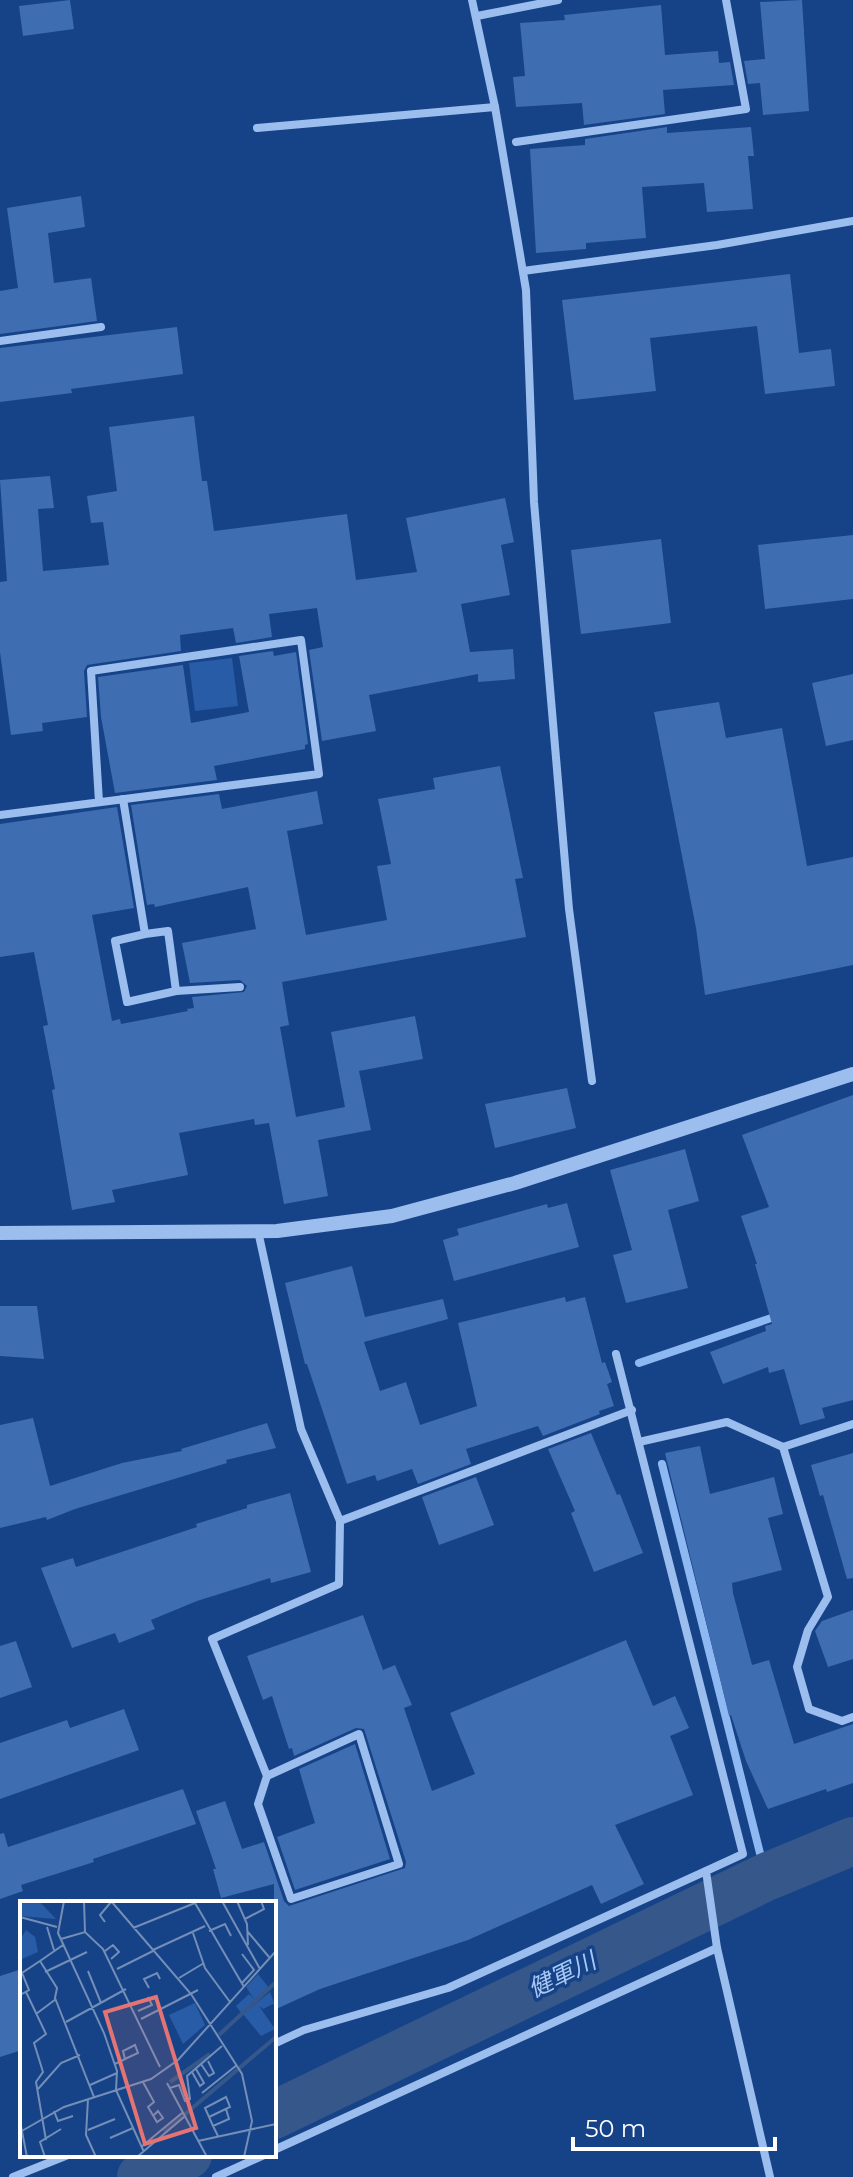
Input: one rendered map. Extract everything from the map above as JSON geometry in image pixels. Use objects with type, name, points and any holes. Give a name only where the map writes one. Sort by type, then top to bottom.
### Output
[{"type":"street","points":[[472,0],[495,107],[526,290],[534,502],[569,909],[592,1081]]},
{"type":"street","points":[[477,16],[558,0]]},
{"type":"street","points":[[516,142],[746,109],[726,0]]},
{"type":"street","points":[[257,128],[495,107]]},
{"type":"street","points":[[523,271],[717,245],[853,221]]},
{"type":"street","points":[[0,341],[101,327]]},
{"type":"street","points":[[0,815],[319,774],[301,640],[91,671],[99,802]]},
{"type":"street","points":[[123,799],[145,934]]},
{"type":"street","points":[[176,991],[168,931],[115,941],[127,1002],[176,991],[240,987]]},
{"type":"street","points":[[0,1233],[258,1231],[407,1212],[515,1183],[853,1074]]},
{"type":"street","points":[[258,1231],[301,1429],[340,1521],[339,1584],[212,1639],[267,1776],[258,1804],[291,1899],[399,1864],[359,1734],[267,1776]]},
{"type":"street","points":[[276,2043],[304,2030],[448,1988],[743,1854],[616,1354]]},
{"type":"street","points":[[340,1521],[632,1410]]},
{"type":"street","points":[[639,1442],[727,1422],[783,1447],[853,1424]]},
{"type":"street","points":[[783,1447],[828,1597],[808,1630],[797,1667],[809,1709],[842,1721],[853,1717]]},
{"type":"street","points":[[706,1871],[717,1948],[770,2177]]},
{"type":"street","points":[[276,2149],[717,1948]]},
{"type":"street","points":[[13,2177],[63,2157]]},
{"type":"street","points":[[216,2177],[260,2157]]},
{"type":"shaded area","points":[[232,658],[238,706],[195,711],[189,663]]},
{"type":"building","points":[[70,0],[74,29],[23,36],[19,6]]},
{"type":"building","points":[[802,0],[809,111],[763,115],[760,83],[748,84],[744,61],[765,59],[760,2]]},
{"type":"building","points":[[661,5],[665,55],[718,51],[719,63],[730,62],[734,85],[663,90],[665,114],[584,125],[582,103],[516,107],[513,77],[525,76],[520,23],[565,20],[564,15]]},
{"type":"building","points":[[667,127],[667,133],[751,127],[754,156],[748,156],[753,209],[707,212],[704,183],[642,187],[646,238],[586,243],[586,249],[536,253],[530,149],[585,145],[585,139]]},
{"type":"building","points":[[81,196],[85,227],[48,233],[54,283],[91,278],[97,321],[0,334],[0,291],[18,288],[7,208]]},
{"type":"building","points":[[790,274],[799,353],[831,349],[835,386],[765,394],[757,326],[650,338],[656,391],[574,400],[562,300]]},
{"type":"building","points":[[177,327],[183,374],[0,402],[0,348]]},
{"type":"building","points":[[194,416],[202,481],[207,481],[214,531],[347,514],[356,580],[417,572],[406,518],[505,498],[514,542],[501,545],[510,595],[461,604],[470,652],[513,649],[515,679],[478,682],[478,674],[369,695],[376,731],[322,741],[309,650],[323,647],[317,608],[269,614],[272,637],[236,643],[233,628],[180,635],[181,651],[87,665],[84,671],[87,717],[42,723],[43,731],[11,735],[0,652],[0,582],[7,581],[0,480],[50,476],[54,508],[38,509],[43,571],[109,565],[103,522],[91,523],[87,496],[117,491],[109,427]]},
{"type":"building","points":[[853,535],[853,599],[765,609],[758,545]]},
{"type":"building","points":[[661,539],[671,623],[581,634],[571,550]]},
{"type":"building","points":[[273,651],[274,656],[296,652],[308,744],[305,749],[214,766],[217,780],[115,793],[101,717],[98,677],[183,665],[191,723],[249,712],[239,656]]},
{"type":"building","points":[[853,674],[853,740],[826,746],[812,683]]},
{"type":"building","points":[[719,702],[726,738],[782,728],[807,866],[853,857],[853,965],[705,995],[696,928],[654,712]]},
{"type":"building","points":[[500,766],[523,878],[515,879],[526,937],[282,982],[289,1025],[280,1027],[296,1117],[345,1107],[331,1032],[415,1016],[423,1059],[359,1071],[371,1130],[318,1140],[328,1196],[284,1204],[269,1123],[255,1125],[254,1119],[179,1133],[188,1175],[112,1190],[115,1202],[72,1210],[43,1026],[48,1025],[34,952],[0,957],[0,824],[117,807],[134,908],[92,915],[112,1021],[120,1019],[121,1024],[188,1011],[194,1008],[192,997],[244,992],[247,986],[240,980],[190,983],[182,943],[256,929],[248,887],[155,907],[154,904],[147,905],[131,805],[219,794],[222,809],[317,791],[323,824],[287,831],[306,935],[387,920],[377,866],[391,864],[378,799],[435,789],[433,778]]},
{"type":"building","points":[[567,1088],[576,1128],[495,1148],[485,1104]]},
{"type":"building","points":[[853,1095],[853,1400],[822,1408],[825,1418],[800,1425],[784,1369],[769,1373],[768,1367],[723,1384],[710,1352],[766,1331],[765,1326],[772,1324],[741,1216],[769,1207],[742,1135]]},
{"type":"building","points":[[685,1149],[699,1201],[668,1210],[688,1288],[626,1303],[613,1255],[632,1250],[610,1170]]},
{"type":"building","points":[[567,1203],[579,1247],[454,1281],[443,1240],[459,1235],[457,1229],[547,1204],[548,1208]]},
{"type":"building","points":[[352,1266],[365,1317],[443,1299],[448,1319],[364,1342],[380,1391],[406,1382],[420,1425],[477,1406],[458,1323],[565,1297],[566,1302],[585,1297],[602,1363],[605,1362],[612,1382],[607,1384],[614,1406],[543,1436],[538,1426],[466,1449],[471,1464],[418,1484],[412,1469],[377,1481],[375,1475],[347,1484],[305,1364],[285,1283]]},
{"type":"building","points":[[0,1306],[37,1306],[44,1359],[0,1356]]},
{"type":"building","points":[[33,1418],[50,1486],[122,1463],[182,1451],[267,1423],[276,1448],[226,1460],[227,1463],[47,1520],[46,1517],[0,1528],[0,1425]]},
{"type":"building","points":[[591,1433],[643,1553],[594,1572],[571,1513],[575,1511],[548,1449]]},
{"type":"building","points":[[700,1446],[710,1494],[774,1477],[783,1514],[768,1518],[782,1570],[732,1583],[733,1593],[752,1665],[769,1660],[794,1744],[853,1724],[853,1783],[768,1809],[746,1761],[729,1716],[665,1453]]},
{"type":"building","points":[[853,1453],[853,1578],[847,1579],[823,1495],[820,1496],[811,1465]]},
{"type":"building","points":[[476,1477],[494,1525],[439,1545],[422,1497]]},
{"type":"building","points":[[290,1493],[311,1572],[271,1583],[270,1578],[197,1601],[151,1620],[155,1629],[119,1643],[115,1633],[72,1648],[41,1568],[73,1558],[76,1567],[197,1527],[196,1524],[247,1508],[247,1505]]},
{"type":"building","points":[[853,1610],[853,1659],[828,1667],[815,1631],[822,1621]]},
{"type":"building","points":[[363,1615],[383,1670],[395,1665],[412,1705],[404,1708],[432,1791],[475,1774],[450,1713],[626,1640],[653,1706],[675,1696],[689,1728],[670,1736],[693,1795],[615,1825],[644,1884],[601,1904],[592,1885],[468,1940],[320,1989],[276,2009],[274,1884],[221,1898],[213,1869],[216,1869],[196,1811],[225,1801],[242,1849],[264,1842],[284,1901],[289,1906],[405,1868],[406,1862],[364,1729],[356,1728],[294,1756],[272,1696],[263,1700],[247,1656]]},
{"type":"building","points":[[16,1641],[32,1687],[0,1698],[0,1646]]},
{"type":"building","points":[[124,1709],[139,1750],[0,1799],[0,1743],[67,1720],[70,1728]]},
{"type":"building","points":[[355,1744],[390,1859],[295,1890],[277,1837],[315,1823],[299,1769]]},
{"type":"building","points":[[183,1789],[196,1824],[21,1885],[23,1891],[0,1899],[0,1834],[4,1833],[8,1847]]},
{"type":"building","points":[[20,1970],[20,2051],[0,2057],[0,1976]]},
{"type":"waterway","points":[[639,1363],[780,1315]]},
{"type":"waterway","points":[[662,1464],[766,1877]]},
{"type":"waterway","name":"健軍川","points":[[276,2114],[766,1877],[853,1841]]},
{"type":"waterway","name":"健軍川","points":[[141,2177],[184,2157]]}]
